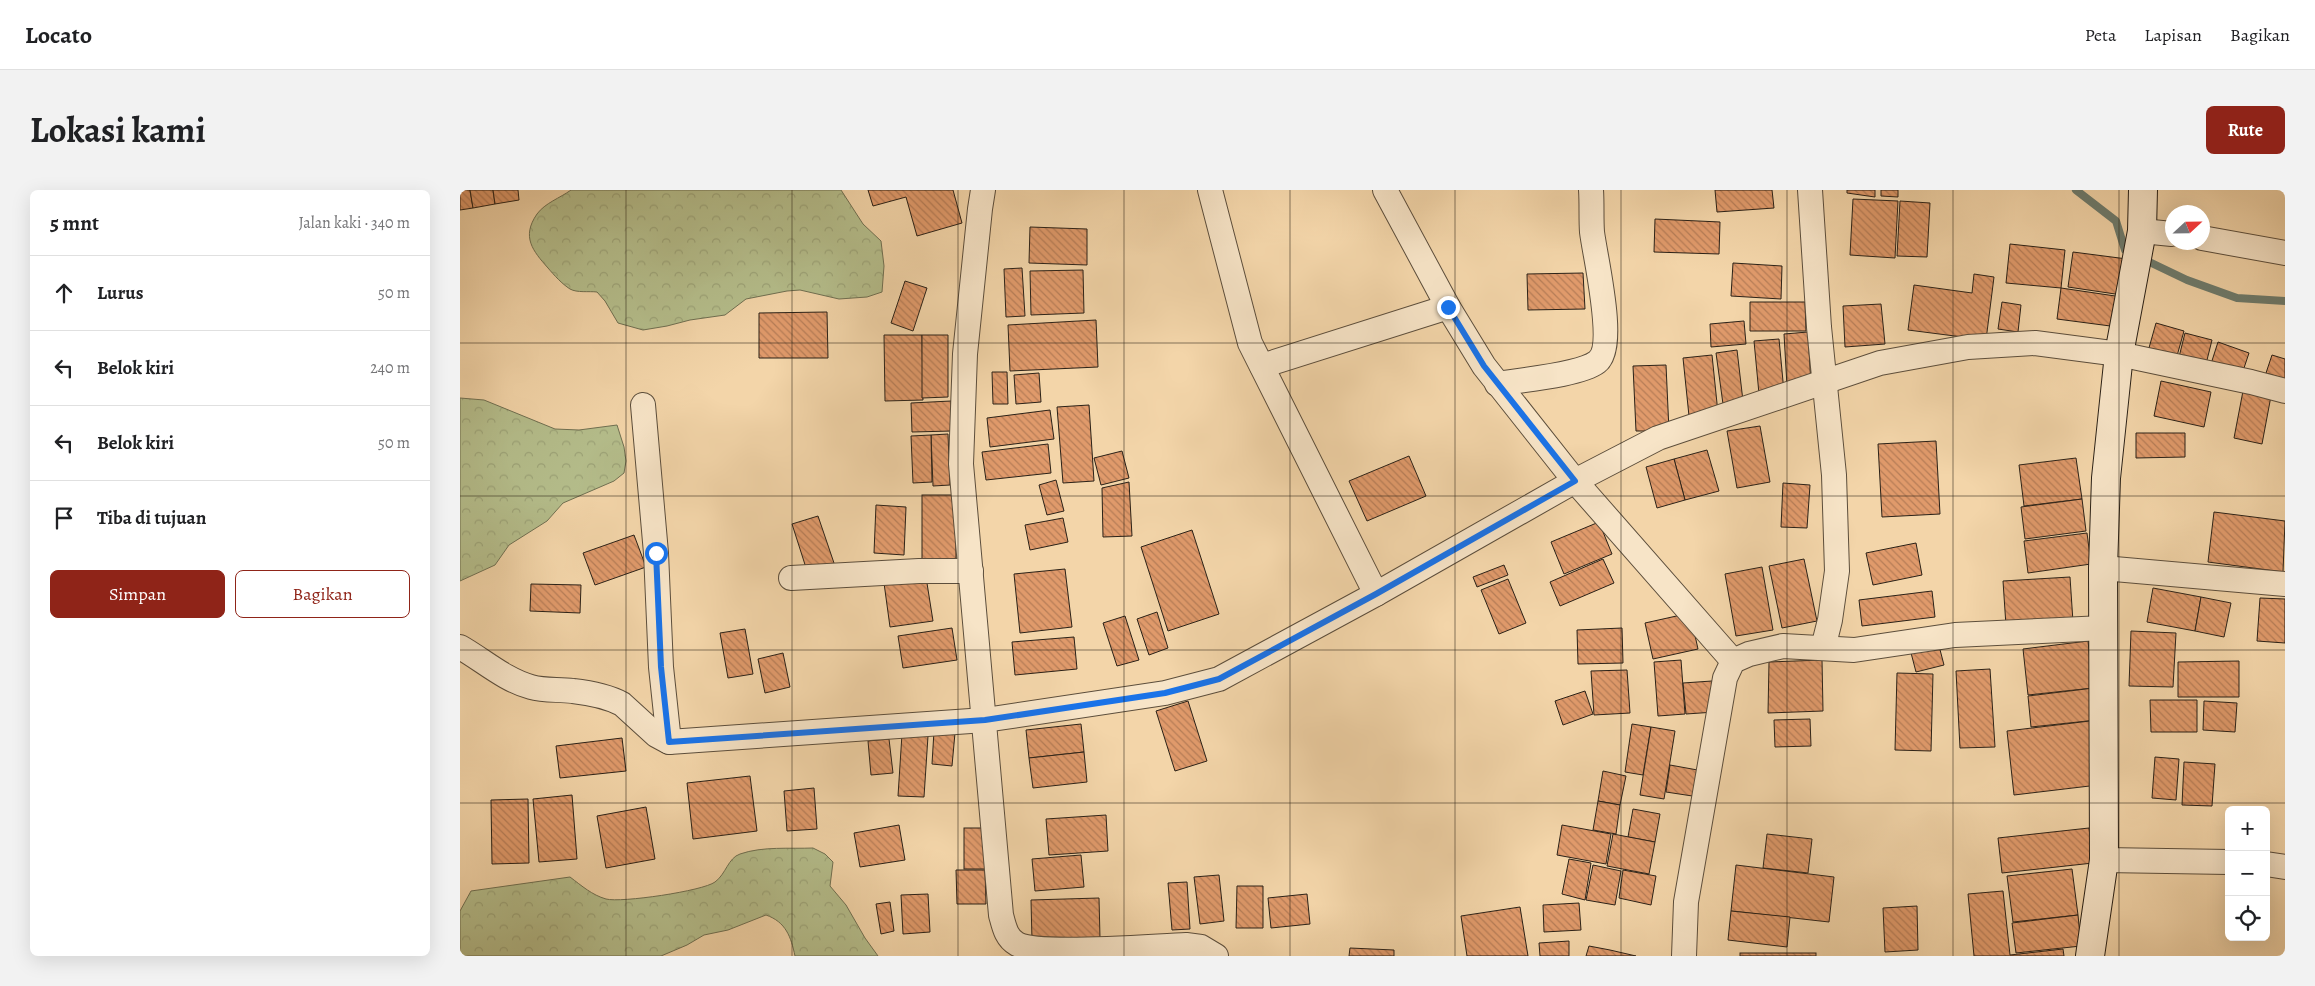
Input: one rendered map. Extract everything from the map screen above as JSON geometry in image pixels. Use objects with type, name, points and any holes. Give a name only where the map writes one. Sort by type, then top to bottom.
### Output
[{"type":"street","points":[[984,190],[980,209],[964,354],[961,464],[1001,914],[1010,939],[1030,950],[1186,945],[1201,947],[1216,956]]},
{"type":"street","points":[[1210,190],[1250,343],[1376,594]]},
{"type":"street","points":[[1385,190],[1448,307],[1497,384],[1575,481],[1733,661]]},
{"type":"street","points":[[1497,384],[1584,369],[1604,356],[1604,304],[1592,231],[1591,190]]},
{"type":"street","points":[[1810,190],[1819,326],[1834,475],[1837,571],[1830,620],[1823,648]]},
{"type":"street","points":[[2090,956],[2104,860],[2103,568],[2106,478],[2119,354],[2142,231],[2143,190]]},
{"type":"street","points":[[2142,231],[2165,233]]},
{"type":"street","points":[[2210,239],[2285,253]]},
{"type":"street","points":[[1262,366],[1448,307]]},
{"type":"street","points":[[460,647],[516,682],[532,687],[606,696],[622,704],[656,735],[669,742],[985,720],[1165,693],[1219,679],[1376,594],[1575,481],[1658,438],[1880,363],[1935,351],[1993,344],[2035,343],[2119,354],[2285,391]]},
{"type":"street","points":[[643,405],[656,553],[661,667],[669,742]]},
{"type":"street","points":[[2103,568],[2285,584]]},
{"type":"street","points":[[790,578],[919,571],[971,572]]},
{"type":"street","points":[[1684,956],[1686,902],[1726,678],[1733,661],[1750,654],[1783,646],[1854,650],[1955,635],[2104,628]]},
{"type":"street","points":[[2104,860],[2225,862]]},
{"type":"street","points":[[2270,865],[2285,867]]},
{"type":"green space","points":[[571,190],[841,190],[863,224],[881,241],[884,266],[882,292],[867,297],[839,299],[800,290],[787,291],[746,299],[725,315],[690,320],[667,326],[643,330],[618,323],[605,301],[597,292],[576,291],[567,287],[543,262],[531,243],[529,237],[532,222],[540,210]]},
{"type":"green space","points":[[460,398],[484,400],[555,429],[579,430],[617,425],[626,461],[624,473],[614,481],[563,503],[547,521],[509,545],[495,565],[460,581]]},
{"type":"green space","points":[[813,848],[825,854],[833,862],[830,886],[846,905],[878,956],[795,956],[787,931],[773,918],[766,915],[728,930],[704,935],[687,945],[661,956],[460,956],[460,911],[471,891],[570,877],[592,893],[606,899],[644,898],[695,889],[715,882],[736,856],[749,851]]},
{"type":"building","points":[[460,190],[470,190],[473,208],[460,210]]},
{"type":"building","points":[[470,190],[493,190],[495,204],[473,208]]},
{"type":"building","points":[[493,190],[518,190],[519,200],[495,204]]},
{"type":"building","points":[[868,190],[953,190],[962,223],[917,236],[906,197],[873,206]]},
{"type":"building","points":[[1715,190],[1772,190],[1774,208],[1717,212]]},
{"type":"building","points":[[1847,190],[1875,190],[1875,197],[1847,193]]},
{"type":"building","points":[[1881,190],[1898,190],[1898,197],[1881,196]]},
{"type":"building","points":[[1853,199],[1898,201],[1895,258],[1850,255]]},
{"type":"building","points":[[1900,201],[1930,203],[1927,257],[1897,256]]},
{"type":"building","points":[[1655,219],[1720,222],[1719,254],[1654,252]]},
{"type":"building","points":[[1030,227],[1087,229],[1087,265],[1029,263]]},
{"type":"building","points":[[2010,244],[2065,250],[2061,288],[2006,283]]},
{"type":"building","points":[[2073,252],[2127,259],[2122,295],[2068,287]]},
{"type":"building","points":[[1733,263],[1782,266],[1781,299],[1731,296]]},
{"type":"building","points":[[1022,268],[1025,316],[1006,317],[1004,269]]},
{"type":"building","points":[[1083,270],[1084,313],[1031,315],[1030,271]]},
{"type":"building","points":[[1583,273],[1585,309],[1528,310],[1527,274]]},
{"type":"building","points":[[1974,274],[1994,277],[1986,340],[1908,330],[1914,285],[1972,293]]},
{"type":"building","points":[[905,281],[927,288],[913,331],[891,323]]},
{"type":"building","points":[[2061,288],[2122,297],[2118,327],[2057,319]]},
{"type":"building","points":[[1750,302],[1805,302],[1806,331],[1750,331]]},
{"type":"building","points":[[2002,302],[2021,305],[2018,332],[1998,329]]},
{"type":"building","points":[[1881,304],[1885,344],[1845,347],[1843,306]]},
{"type":"building","points":[[827,312],[828,358],[759,358],[759,313]]},
{"type":"building","points":[[1096,320],[1098,367],[1010,371],[1008,325]]},
{"type":"building","points":[[1744,321],[1746,344],[1711,347],[1710,324]]},
{"type":"building","points":[[2156,323],[2184,331],[2175,363],[2147,355]]},
{"type":"building","points":[[1808,332],[1811,385],[1787,386],[1784,334]]},
{"type":"building","points":[[2185,333],[2212,340],[2205,368],[2178,361]]},
{"type":"building","points":[[884,335],[922,335],[923,400],[885,401]]},
{"type":"building","points":[[922,335],[948,335],[948,397],[922,398]]},
{"type":"building","points":[[1779,339],[1784,392],[1759,394],[1754,341]]},
{"type":"building","points":[[2218,342],[2249,353],[2241,377],[2210,367]]},
{"type":"building","points":[[1737,350],[1743,401],[1723,404],[1716,353]]},
{"type":"building","points":[[1712,355],[1718,413],[1689,416],[1683,358]]},
{"type":"building","points":[[2272,355],[2285,359],[2285,379],[2266,373]]},
{"type":"building","points":[[1666,365],[1669,431],[1636,431],[1633,366]]},
{"type":"building","points":[[992,372],[1007,372],[1008,404],[993,404]]},
{"type":"building","points":[[1039,373],[1041,402],[1016,404],[1014,375]]},
{"type":"building","points":[[2161,381],[2211,392],[2204,427],[2154,416]]},
{"type":"building","points":[[2243,391],[2271,396],[2262,444],[2234,438]]},
{"type":"building","points":[[951,401],[952,431],[912,432],[911,403]]},
{"type":"building","points":[[1089,405],[1094,481],[1063,483],[1057,407]]},
{"type":"building","points":[[1050,410],[1054,439],[990,447],[987,418]]},
{"type":"building","points":[[1760,426],[1770,482],[1737,488],[1727,431]]},
{"type":"building","points":[[2136,433],[2185,433],[2185,457],[2136,458]]},
{"type":"building","points":[[948,434],[950,485],[933,486],[931,435]]},
{"type":"building","points":[[931,435],[932,482],[913,483],[911,436]]},
{"type":"building","points":[[1936,441],[1940,514],[1882,517],[1878,444]]},
{"type":"building","points":[[1048,444],[1051,473],[986,480],[982,452]]},
{"type":"building","points":[[1707,450],[1719,491],[1685,500],[1674,459]]},
{"type":"building","points":[[1122,451],[1129,478],[1101,485],[1094,458]]},
{"type":"building","points":[[1409,456],[1426,496],[1367,521],[1349,481]]},
{"type":"building","points":[[2076,458],[2082,499],[2024,506],[2019,465]]},
{"type":"building","points":[[1674,459],[1685,500],[1657,508],[1646,467]]},
{"type":"building","points":[[1056,480],[1064,511],[1047,515],[1039,485]]},
{"type":"building","points":[[1129,482],[1132,536],[1103,537],[1102,488]]},
{"type":"building","points":[[1783,483],[1810,485],[1807,528],[1781,527]]},
{"type":"building","points":[[922,495],[956,495],[956,563],[922,563]]},
{"type":"building","points":[[2082,499],[2086,531],[2025,539],[2021,507]]},
{"type":"building","points":[[876,505],[906,507],[904,555],[874,553]]},
{"type":"building","points":[[2214,512],[2285,521],[2283,572],[2208,562]]},
{"type":"building","points":[[818,516],[835,566],[808,574],[792,524]]},
{"type":"building","points":[[1063,518],[1068,542],[1030,550],[1025,525]]},
{"type":"building","points":[[1599,522],[1612,554],[1564,574],[1551,542]]},
{"type":"building","points":[[1192,530],[1219,614],[1168,631],[1141,547]]},
{"type":"building","points":[[2087,533],[2091,564],[2028,573],[2024,541]]},
{"type":"building","points":[[634,535],[646,567],[595,585],[583,553]]},
{"type":"building","points":[[1916,543],[1922,575],[1873,585],[1866,553]]},
{"type":"building","points":[[1603,559],[1614,583],[1560,606],[1550,582]]},
{"type":"building","points":[[1804,559],[1817,621],[1782,628],[1769,566]]},
{"type":"building","points":[[1504,565],[1508,575],[1477,587],[1473,577]]},
{"type":"building","points":[[1762,567],[1773,630],[1736,636],[1725,574]]},
{"type":"building","points":[[1065,569],[1072,627],[1020,633],[1014,574]]},
{"type":"building","points":[[926,577],[933,621],[890,627],[884,583]]},
{"type":"building","points":[[2070,577],[2073,622],[2006,626],[2003,581]]},
{"type":"building","points":[[1508,579],[1526,623],[1499,634],[1481,590]]},
{"type":"building","points":[[531,584],[581,585],[580,613],[530,611]]},
{"type":"building","points":[[2153,588],[2201,597],[2195,631],[2147,622]]},
{"type":"building","points":[[1932,591],[1935,617],[1862,626],[1859,600]]},
{"type":"building","points":[[2201,597],[2231,603],[2224,637],[2195,631]]},
{"type":"building","points":[[2260,598],[2285,599],[2285,643],[2257,641]]},
{"type":"building","points":[[1157,612],[1168,648],[1149,655],[1137,619]]},
{"type":"building","points":[[1690,613],[1698,649],[1653,659],[1645,623]]},
{"type":"building","points":[[1125,616],[1139,660],[1117,666],[1103,623]]},
{"type":"building","points":[[952,628],[957,660],[903,668],[898,636]]},
{"type":"building","points":[[1622,628],[1623,663],[1578,664],[1577,630]]},
{"type":"building","points":[[745,629],[753,674],[728,678],[720,633]]},
{"type":"building","points":[[2131,631],[2176,633],[2173,687],[2129,686]]},
{"type":"building","points":[[1074,637],[1077,669],[1015,675],[1012,642]]},
{"type":"building","points":[[2088,641],[2093,688],[2028,695],[2023,649]]},
{"type":"building","points":[[1938,642],[1944,665],[1916,672],[1910,649]]},
{"type":"building","points":[[783,653],[790,687],[765,693],[758,659]]},
{"type":"building","points":[[1681,660],[1685,714],[1658,716],[1654,662]]},
{"type":"building","points":[[1822,660],[1823,711],[1768,713],[1769,662]]},
{"type":"building","points":[[2239,661],[2239,697],[2178,697],[2178,662]]},
{"type":"building","points":[[1990,669],[1995,747],[1960,748],[1956,671]]},
{"type":"building","points":[[1627,670],[1630,713],[1594,715],[1591,671]]},
{"type":"building","points":[[1897,673],[1933,674],[1931,751],[1895,750]]},
{"type":"building","points":[[1712,681],[1715,712],[1686,714],[1683,683]]},
{"type":"building","points":[[2094,688],[2097,720],[2031,727],[2028,696]]},
{"type":"building","points":[[1585,691],[1593,714],[1563,725],[1555,701]]},
{"type":"building","points":[[2150,700],[2197,700],[2197,732],[2151,732]]},
{"type":"building","points":[[1188,701],[1207,761],[1175,771],[1156,711]]},
{"type":"building","points":[[2204,701],[2237,703],[2235,732],[2203,730]]},
{"type":"building","points":[[1810,719],[1811,746],[1775,747],[1774,720]]},
{"type":"building","points":[[2090,721],[2098,785],[2014,795],[2007,731]]},
{"type":"building","points":[[1081,724],[1084,752],[1029,758],[1026,730]]},
{"type":"building","points":[[1632,724],[1651,727],[1643,775],[1625,772]]},
{"type":"building","points":[[1651,727],[1675,731],[1664,799],[1640,795]]},
{"type":"building","points":[[934,731],[955,733],[952,766],[932,764]]},
{"type":"building","points":[[902,734],[928,736],[924,797],[898,796]]},
{"type":"building","points":[[622,738],[626,771],[560,778],[556,746]]},
{"type":"building","points":[[889,739],[893,773],[871,775],[868,741]]},
{"type":"building","points":[[1084,752],[1087,782],[1033,788],[1029,758]]},
{"type":"building","points":[[2155,757],[2179,759],[2176,800],[2152,798]]},
{"type":"building","points":[[2184,762],[2215,764],[2212,806],[2182,805]]},
{"type":"building","points":[[1670,765],[1703,771],[1699,797],[1666,792]]},
{"type":"building","points":[[1603,771],[1626,776],[1620,805],[1598,801]]},
{"type":"building","points":[[750,776],[757,831],[693,839],[687,783]]},
{"type":"building","points":[[814,788],[817,829],[787,831],[784,791]]},
{"type":"building","points":[[572,795],[577,859],[539,862],[533,799]]},
{"type":"building","points":[[528,799],[529,863],[492,864],[491,800]]},
{"type":"building","points":[[1598,801],[1620,805],[1616,834],[1593,830]]},
{"type":"building","points":[[646,807],[655,859],[606,868],[597,816]]},
{"type":"building","points":[[1633,809],[1660,814],[1655,842],[1628,837]]},
{"type":"building","points":[[1106,815],[1108,851],[1049,855],[1046,819]]},
{"type":"building","points":[[899,825],[905,860],[860,867],[854,833]]},
{"type":"building","points":[[1562,825],[1611,834],[1606,864],[1557,855]]},
{"type":"building","points":[[964,828],[987,828],[987,869],[964,869]]},
{"type":"building","points":[[2089,828],[2093,863],[2002,873],[1998,838]]},
{"type":"building","points":[[1613,834],[1655,842],[1649,874],[1607,866]]},
{"type":"building","points":[[1767,834],[1812,839],[1808,873],[1763,868]]},
{"type":"building","points":[[1081,855],[1084,887],[1035,891],[1032,859]]},
{"type":"building","points":[[1569,859],[1591,863],[1585,900],[1562,894]]},
{"type":"building","points":[[1593,865],[1621,871],[1615,905],[1586,900]]},
{"type":"building","points":[[1736,865],[1834,877],[1829,922],[1731,911]]},
{"type":"building","points":[[2072,869],[2078,915],[2013,922],[2007,876]]},
{"type":"building","points":[[956,870],[985,870],[986,904],[957,904]]},
{"type":"building","points":[[1623,870],[1656,876],[1651,905],[1619,898]]},
{"type":"building","points":[[1219,875],[1224,921],[1200,924],[1194,877]]},
{"type":"building","points":[[1187,882],[1190,929],[1172,930],[1168,883]]},
{"type":"building","points":[[1237,886],[1263,886],[1263,928],[1236,928]]},
{"type":"building","points":[[2003,891],[2010,955],[2063,949],[2064,956],[1974,956],[1968,894]]},
{"type":"building","points":[[928,894],[930,932],[903,934],[901,895]]},
{"type":"building","points":[[1307,894],[1310,924],[1271,928],[1268,898]]},
{"type":"building","points":[[1099,898],[1100,938],[1032,941],[1031,900]]},
{"type":"building","points":[[890,902],[894,931],[881,934],[876,904]]},
{"type":"building","points":[[1579,903],[1581,930],[1544,932],[1543,905]]},
{"type":"building","points":[[1917,906],[1918,950],[1885,952],[1883,908]]},
{"type":"building","points":[[1520,907],[1528,956],[1467,956],[1461,916]]},
{"type":"building","points":[[1731,911],[1790,917],[1787,947],[1728,940]]},
{"type":"building","points":[[2078,915],[2081,946],[2016,953],[2012,923]]},
{"type":"building","points":[[1569,941],[1569,956],[1540,956],[1539,943]]},
{"type":"building","points":[[1589,946],[1610,950],[1636,956],[1586,956]]},
{"type":"building","points":[[1350,948],[1394,950],[1394,956],[1349,956]]},
{"type":"building","points":[[1740,953],[1816,953],[1816,956],[1740,956]]},
{"type":"waterway","points":[[2076,190],[2116,221],[2125,250],[2131,253]]},
{"type":"waterway","points":[[2141,258],[2187,280],[2237,298],[2285,301]]},
{"type":"route","points":[[656,553],[661,667],[669,742],[985,720],[1165,693],[1219,679],[1376,594],[1575,481],[1497,384],[1448,307]]}]
